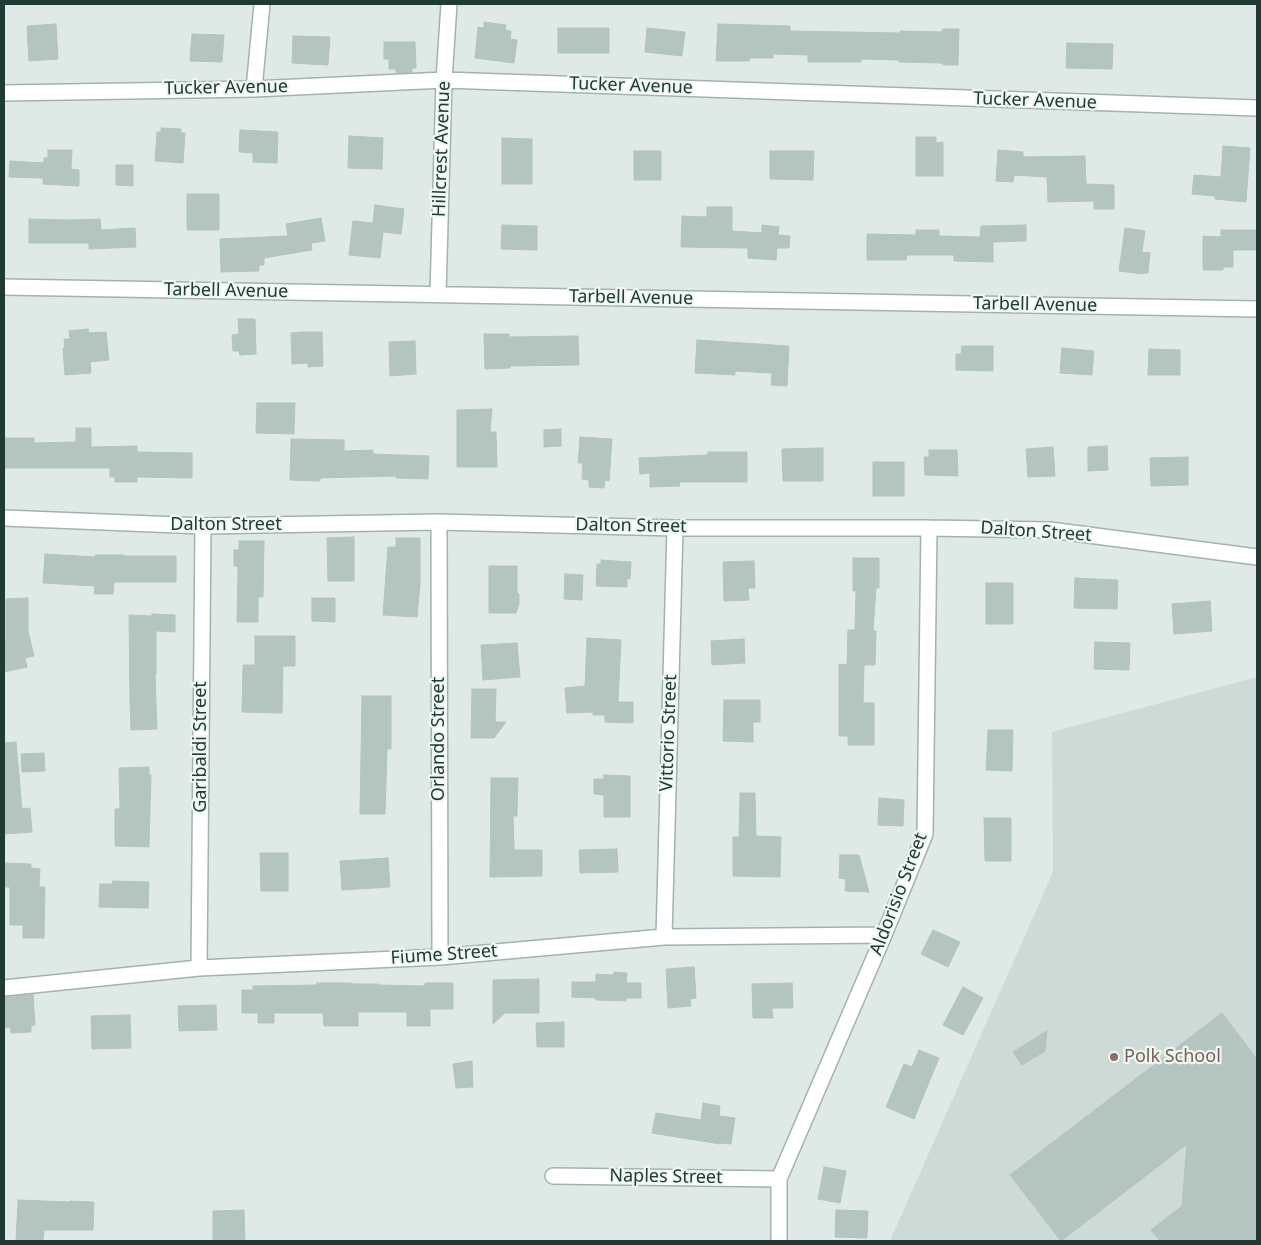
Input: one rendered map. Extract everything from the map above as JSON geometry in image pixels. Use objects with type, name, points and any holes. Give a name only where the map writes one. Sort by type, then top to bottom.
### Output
[{"type":"street","points":[[254,89],[262,4]]},
{"type":"street","name":"Hillcrest Avenue","points":[[438,294],[444,80],[449,4]]},
{"type":"street","name":"Tucker Avenue","points":[[4,92],[254,89],[444,80],[1257,108]]},
{"type":"street","name":"Tarbell Avenue","points":[[4,287],[1257,309]]},
{"type":"street","name":"Dalton Street","points":[[4,518],[203,526],[439,522],[675,528],[1050,530],[1257,556]]},
{"type":"street","name":"Orlando Street","points":[[439,522],[440,957]]},
{"type":"street","name":"Garibaldi Street","points":[[200,968],[203,526]]},
{"type":"street","name":"Vittorio Street","points":[[664,937],[675,528]]},
{"type":"street","name":"Aldorisio Street","points":[[779,1241],[779,1179],[884,935],[925,834],[929,528]]},
{"type":"street","name":"Fiume Street","points":[[4,988],[200,968],[440,957],[664,937],[884,935]]},
{"type":"street","name":"Naples Street","points":[[553,1176],[779,1179]]},
{"type":"shaded area","name":"Polk School","points":[[1257,677],[1257,1241],[890,1241],[1053,872],[1052,732]]},
{"type":"building","points":[[484,22],[506,25],[505,30],[511,31],[510,39],[517,40],[514,63],[475,58],[478,27],[484,28]]},
{"type":"building","points":[[56,24],[58,59],[29,61],[27,26]]},
{"type":"building","points":[[718,24],[790,26],[790,31],[900,33],[900,31],[941,32],[943,29],[959,29],[958,65],[861,59],[861,62],[808,62],[808,55],[773,54],[773,58],[750,58],[749,61],[716,61]]},
{"type":"building","points":[[558,28],[609,28],[609,53],[558,53]]},
{"type":"building","points":[[647,28],[685,32],[682,56],[645,52]]},
{"type":"building","points":[[192,34],[224,35],[222,62],[190,61]]},
{"type":"building","points":[[293,36],[330,37],[328,65],[292,63]]},
{"type":"building","points":[[384,42],[415,42],[416,68],[412,68],[412,72],[396,73],[396,69],[389,69],[389,59],[384,59]]},
{"type":"building","points":[[1067,43],[1113,44],[1112,69],[1066,68]]},
{"type":"building","points":[[161,128],[181,129],[181,133],[185,133],[183,163],[155,161],[157,132],[161,132]]},
{"type":"building","points":[[240,130],[278,132],[277,163],[253,162],[253,153],[239,152]]},
{"type":"building","points":[[349,136],[383,138],[382,169],[348,168]]},
{"type":"building","points":[[916,137],[936,137],[936,143],[943,142],[943,176],[916,176]]},
{"type":"building","points":[[502,138],[532,139],[532,184],[502,184]]},
{"type":"building","points":[[1223,146],[1250,148],[1246,202],[1215,199],[1215,196],[1192,194],[1194,175],[1221,177]]},
{"type":"building","points":[[48,150],[72,150],[71,169],[79,170],[79,186],[43,184],[43,178],[9,177],[10,161],[44,163],[44,158],[48,158]]},
{"type":"building","points":[[998,150],[1023,152],[1023,157],[1085,156],[1086,184],[1114,185],[1114,209],[1094,209],[1094,201],[1048,202],[1047,177],[1014,175],[1013,182],[996,181]]},
{"type":"building","points":[[634,151],[661,151],[661,180],[634,180]]},
{"type":"building","points":[[770,151],[814,151],[813,180],[770,179]]},
{"type":"building","points":[[116,165],[133,165],[133,186],[116,185]]},
{"type":"building","points":[[187,194],[219,194],[219,230],[187,230]]},
{"type":"building","points":[[375,205],[404,209],[401,234],[383,232],[380,258],[349,255],[353,221],[373,223]]},
{"type":"building","points":[[707,207],[732,207],[732,231],[762,233],[762,225],[779,227],[778,235],[790,236],[789,248],[777,248],[776,260],[748,258],[748,248],[681,247],[682,216],[707,217]]},
{"type":"building","points":[[321,218],[325,241],[311,243],[312,250],[264,258],[264,265],[259,265],[259,271],[221,272],[220,239],[288,236],[286,224]]},
{"type":"building","points":[[29,219],[100,219],[101,230],[135,228],[136,247],[89,249],[89,243],[29,243]]},
{"type":"building","points":[[502,225],[537,226],[537,250],[501,249]]},
{"type":"building","points":[[1026,225],[1026,241],[993,242],[993,262],[954,261],[954,255],[907,255],[906,260],[867,260],[867,234],[916,235],[916,230],[939,230],[939,236],[980,237],[981,226]]},
{"type":"building","points":[[1125,228],[1145,231],[1142,252],[1150,253],[1148,273],[1119,271]]},
{"type":"building","points":[[1221,230],[1257,230],[1257,250],[1233,250],[1233,267],[1223,267],[1223,270],[1203,270],[1203,236],[1221,237]]},
{"type":"building","points":[[238,319],[255,319],[256,354],[240,355],[239,351],[233,351],[232,335],[239,334]]},
{"type":"building","points":[[88,329],[89,333],[106,332],[109,360],[90,362],[91,373],[65,375],[64,339],[70,339],[69,331]]},
{"type":"building","points":[[322,332],[323,366],[308,367],[308,363],[292,364],[291,333]]},
{"type":"building","points":[[484,334],[509,334],[509,337],[578,336],[579,365],[510,366],[510,368],[485,369]]},
{"type":"building","points":[[697,340],[789,346],[787,386],[771,385],[772,373],[735,371],[735,375],[695,373]]},
{"type":"building","points":[[415,341],[416,374],[390,376],[389,342]]},
{"type":"building","points":[[962,346],[993,346],[993,371],[956,370],[956,354],[961,354]]},
{"type":"building","points":[[1062,348],[1094,351],[1092,375],[1060,373]]},
{"type":"building","points":[[1149,349],[1180,350],[1180,375],[1148,375]]},
{"type":"building","points":[[257,403],[295,403],[294,434],[256,433]]},
{"type":"building","points":[[492,409],[490,432],[496,432],[497,467],[457,467],[457,410]]},
{"type":"building","points":[[76,428],[91,428],[91,447],[137,446],[137,452],[192,453],[192,478],[137,477],[137,482],[115,482],[115,477],[110,477],[110,468],[4,468],[4,438],[34,438],[34,443],[76,442]]},
{"type":"building","points":[[561,429],[561,446],[544,447],[544,430]]},
{"type":"building","points":[[580,437],[612,439],[609,481],[605,480],[604,488],[589,487],[589,480],[582,479],[583,463],[578,463]]},
{"type":"building","points":[[291,439],[344,440],[344,451],[373,450],[373,454],[429,456],[428,479],[396,478],[396,476],[320,478],[320,481],[290,480]]},
{"type":"building","points":[[1107,446],[1108,470],[1088,471],[1088,447]]},
{"type":"building","points":[[1053,447],[1055,476],[1028,477],[1026,449]]},
{"type":"building","points":[[823,448],[823,481],[783,481],[782,449]]},
{"type":"building","points":[[929,450],[957,450],[958,476],[925,475],[924,457],[929,457]]},
{"type":"building","points":[[708,452],[747,452],[747,482],[679,482],[680,486],[650,487],[650,473],[640,474],[639,458],[708,455]]},
{"type":"building","points":[[1188,457],[1188,485],[1151,486],[1150,458]]},
{"type":"building","points":[[873,462],[904,462],[904,496],[873,496]]},
{"type":"building","points":[[354,537],[354,581],[328,581],[327,538]]},
{"type":"building","points":[[396,538],[420,538],[420,585],[417,617],[383,615],[388,547],[396,547]]},
{"type":"building","points":[[239,541],[264,541],[263,597],[258,597],[258,622],[237,622],[238,566],[234,566],[234,550],[239,550]]},
{"type":"building","points":[[45,554],[95,557],[95,555],[176,556],[176,582],[114,582],[113,594],[94,594],[95,586],[43,583]]},
{"type":"building","points":[[853,558],[879,558],[879,588],[876,588],[873,631],[876,631],[875,665],[864,665],[863,703],[874,703],[874,745],[848,745],[848,736],[839,736],[839,664],[847,665],[848,630],[855,630],[856,591],[853,591]]},
{"type":"building","points":[[601,560],[631,562],[630,579],[627,578],[627,587],[596,586],[597,564],[601,564]]},
{"type":"building","points":[[754,561],[755,588],[748,588],[749,600],[724,601],[723,562]]},
{"type":"building","points":[[489,566],[517,566],[519,604],[516,613],[489,613]]},
{"type":"building","points":[[565,574],[583,575],[582,600],[564,599]]},
{"type":"building","points":[[1075,578],[1118,580],[1117,609],[1074,608]]},
{"type":"building","points":[[986,583],[1013,583],[1013,624],[986,624]]},
{"type":"building","points":[[28,598],[28,631],[34,656],[25,658],[27,667],[4,672],[6,599]]},
{"type":"building","points":[[312,598],[335,598],[335,622],[312,621]]},
{"type":"building","points":[[1210,601],[1212,631],[1174,634],[1172,604]]},
{"type":"building","points":[[152,614],[175,615],[175,632],[156,631],[157,729],[131,730],[129,615],[152,616]]},
{"type":"building","points":[[255,636],[295,636],[295,666],[283,666],[282,713],[242,712],[243,665],[255,665]]},
{"type":"building","points":[[587,638],[621,640],[618,702],[633,702],[633,723],[605,722],[605,715],[593,715],[593,712],[567,713],[565,688],[585,686]]},
{"type":"building","points":[[744,639],[745,663],[712,665],[711,641]]},
{"type":"building","points":[[1095,642],[1130,643],[1129,670],[1094,669]]},
{"type":"building","points":[[517,643],[520,677],[483,680],[481,645]]},
{"type":"building","points":[[472,689],[496,689],[495,722],[506,722],[494,738],[471,738]]},
{"type":"building","points":[[362,696],[391,696],[391,749],[387,749],[385,814],[360,814]]},
{"type":"building","points":[[724,700],[760,700],[760,722],[753,722],[753,742],[723,741]]},
{"type":"building","points":[[988,730],[1013,730],[1012,771],[986,770]]},
{"type":"building","points":[[16,742],[22,809],[30,808],[32,832],[4,834],[4,743]]},
{"type":"building","points":[[44,753],[45,771],[22,772],[21,754]]},
{"type":"building","points":[[149,767],[149,775],[151,775],[149,847],[115,846],[115,809],[120,809],[119,768]]},
{"type":"building","points":[[604,775],[630,776],[630,817],[604,817],[604,795],[594,794],[594,779],[604,779]]},
{"type":"building","points":[[491,778],[518,778],[517,816],[513,816],[514,850],[542,850],[542,876],[490,877]]},
{"type":"building","points":[[740,793],[755,793],[756,836],[781,837],[780,877],[733,876],[733,837],[739,837]]},
{"type":"building","points":[[879,798],[904,800],[903,826],[878,825]]},
{"type":"building","points":[[984,818],[1011,818],[1011,861],[985,861]]},
{"type":"building","points":[[617,849],[618,872],[580,873],[579,850]]},
{"type":"building","points":[[260,853],[288,853],[288,891],[261,891]]},
{"type":"building","points":[[840,855],[859,855],[869,892],[845,891],[846,879],[839,878]]},
{"type":"building","points":[[388,858],[390,887],[342,890],[340,861]]},
{"type":"building","points":[[4,863],[31,864],[31,868],[40,869],[39,887],[45,887],[44,938],[23,938],[23,925],[10,925],[10,887],[4,887]]},
{"type":"building","points":[[113,881],[149,882],[148,908],[99,907],[100,884],[112,884]]},
{"type":"building","points":[[933,930],[960,942],[948,967],[921,954]]},
{"type":"building","points":[[694,967],[696,998],[690,999],[691,1006],[668,1008],[666,969]]},
{"type":"building","points":[[615,972],[627,973],[626,983],[641,983],[641,998],[626,998],[626,1001],[572,997],[572,982],[596,982],[596,974],[612,975]]},
{"type":"building","points":[[539,979],[539,1013],[505,1013],[493,1024],[493,980]]},
{"type":"building","points":[[317,983],[425,986],[425,983],[453,983],[453,1009],[430,1009],[430,1026],[407,1026],[407,1012],[358,1012],[358,1026],[324,1026],[323,1013],[274,1013],[274,1023],[258,1023],[258,1013],[242,1013],[242,990],[253,990],[253,986],[317,985]]},
{"type":"building","points":[[792,983],[793,1008],[772,1008],[773,1018],[753,1018],[752,984]]},
{"type":"building","points":[[963,987],[983,998],[963,1035],[943,1025]]},
{"type":"building","points":[[33,994],[35,1025],[31,1026],[31,1032],[11,1033],[10,1027],[5,1028],[5,997]]},
{"type":"building","points":[[216,1005],[217,1030],[179,1031],[178,1006]]},
{"type":"building","points":[[1222,1013],[1257,1059],[1257,1241],[1160,1241],[1151,1230],[1182,1206],[1187,1144],[1061,1241],[1010,1175]]},
{"type":"building","points":[[130,1015],[131,1048],[92,1049],[91,1016]]},
{"type":"building","points":[[564,1022],[564,1047],[537,1047],[536,1023]]},
{"type":"building","points":[[1047,1031],[1045,1051],[1022,1065],[1013,1052]]},
{"type":"building","points":[[919,1050],[939,1058],[914,1119],[886,1107],[904,1064],[912,1067]]},
{"type":"building","points":[[472,1061],[473,1087],[456,1088],[453,1064]]},
{"type":"building","points":[[703,1103],[720,1106],[719,1116],[735,1118],[731,1144],[720,1144],[652,1133],[656,1113],[701,1120]]},
{"type":"building","points":[[824,1167],[846,1171],[840,1203],[818,1199]]},
{"type":"building","points":[[18,1200],[94,1202],[93,1230],[44,1230],[43,1241],[16,1241]]},
{"type":"building","points":[[244,1210],[245,1241],[213,1241],[213,1211]]},
{"type":"building","points":[[836,1210],[868,1211],[867,1238],[835,1237]]},
{"type":"place","name":"Polk School","points":[[1114,1057]]}]
